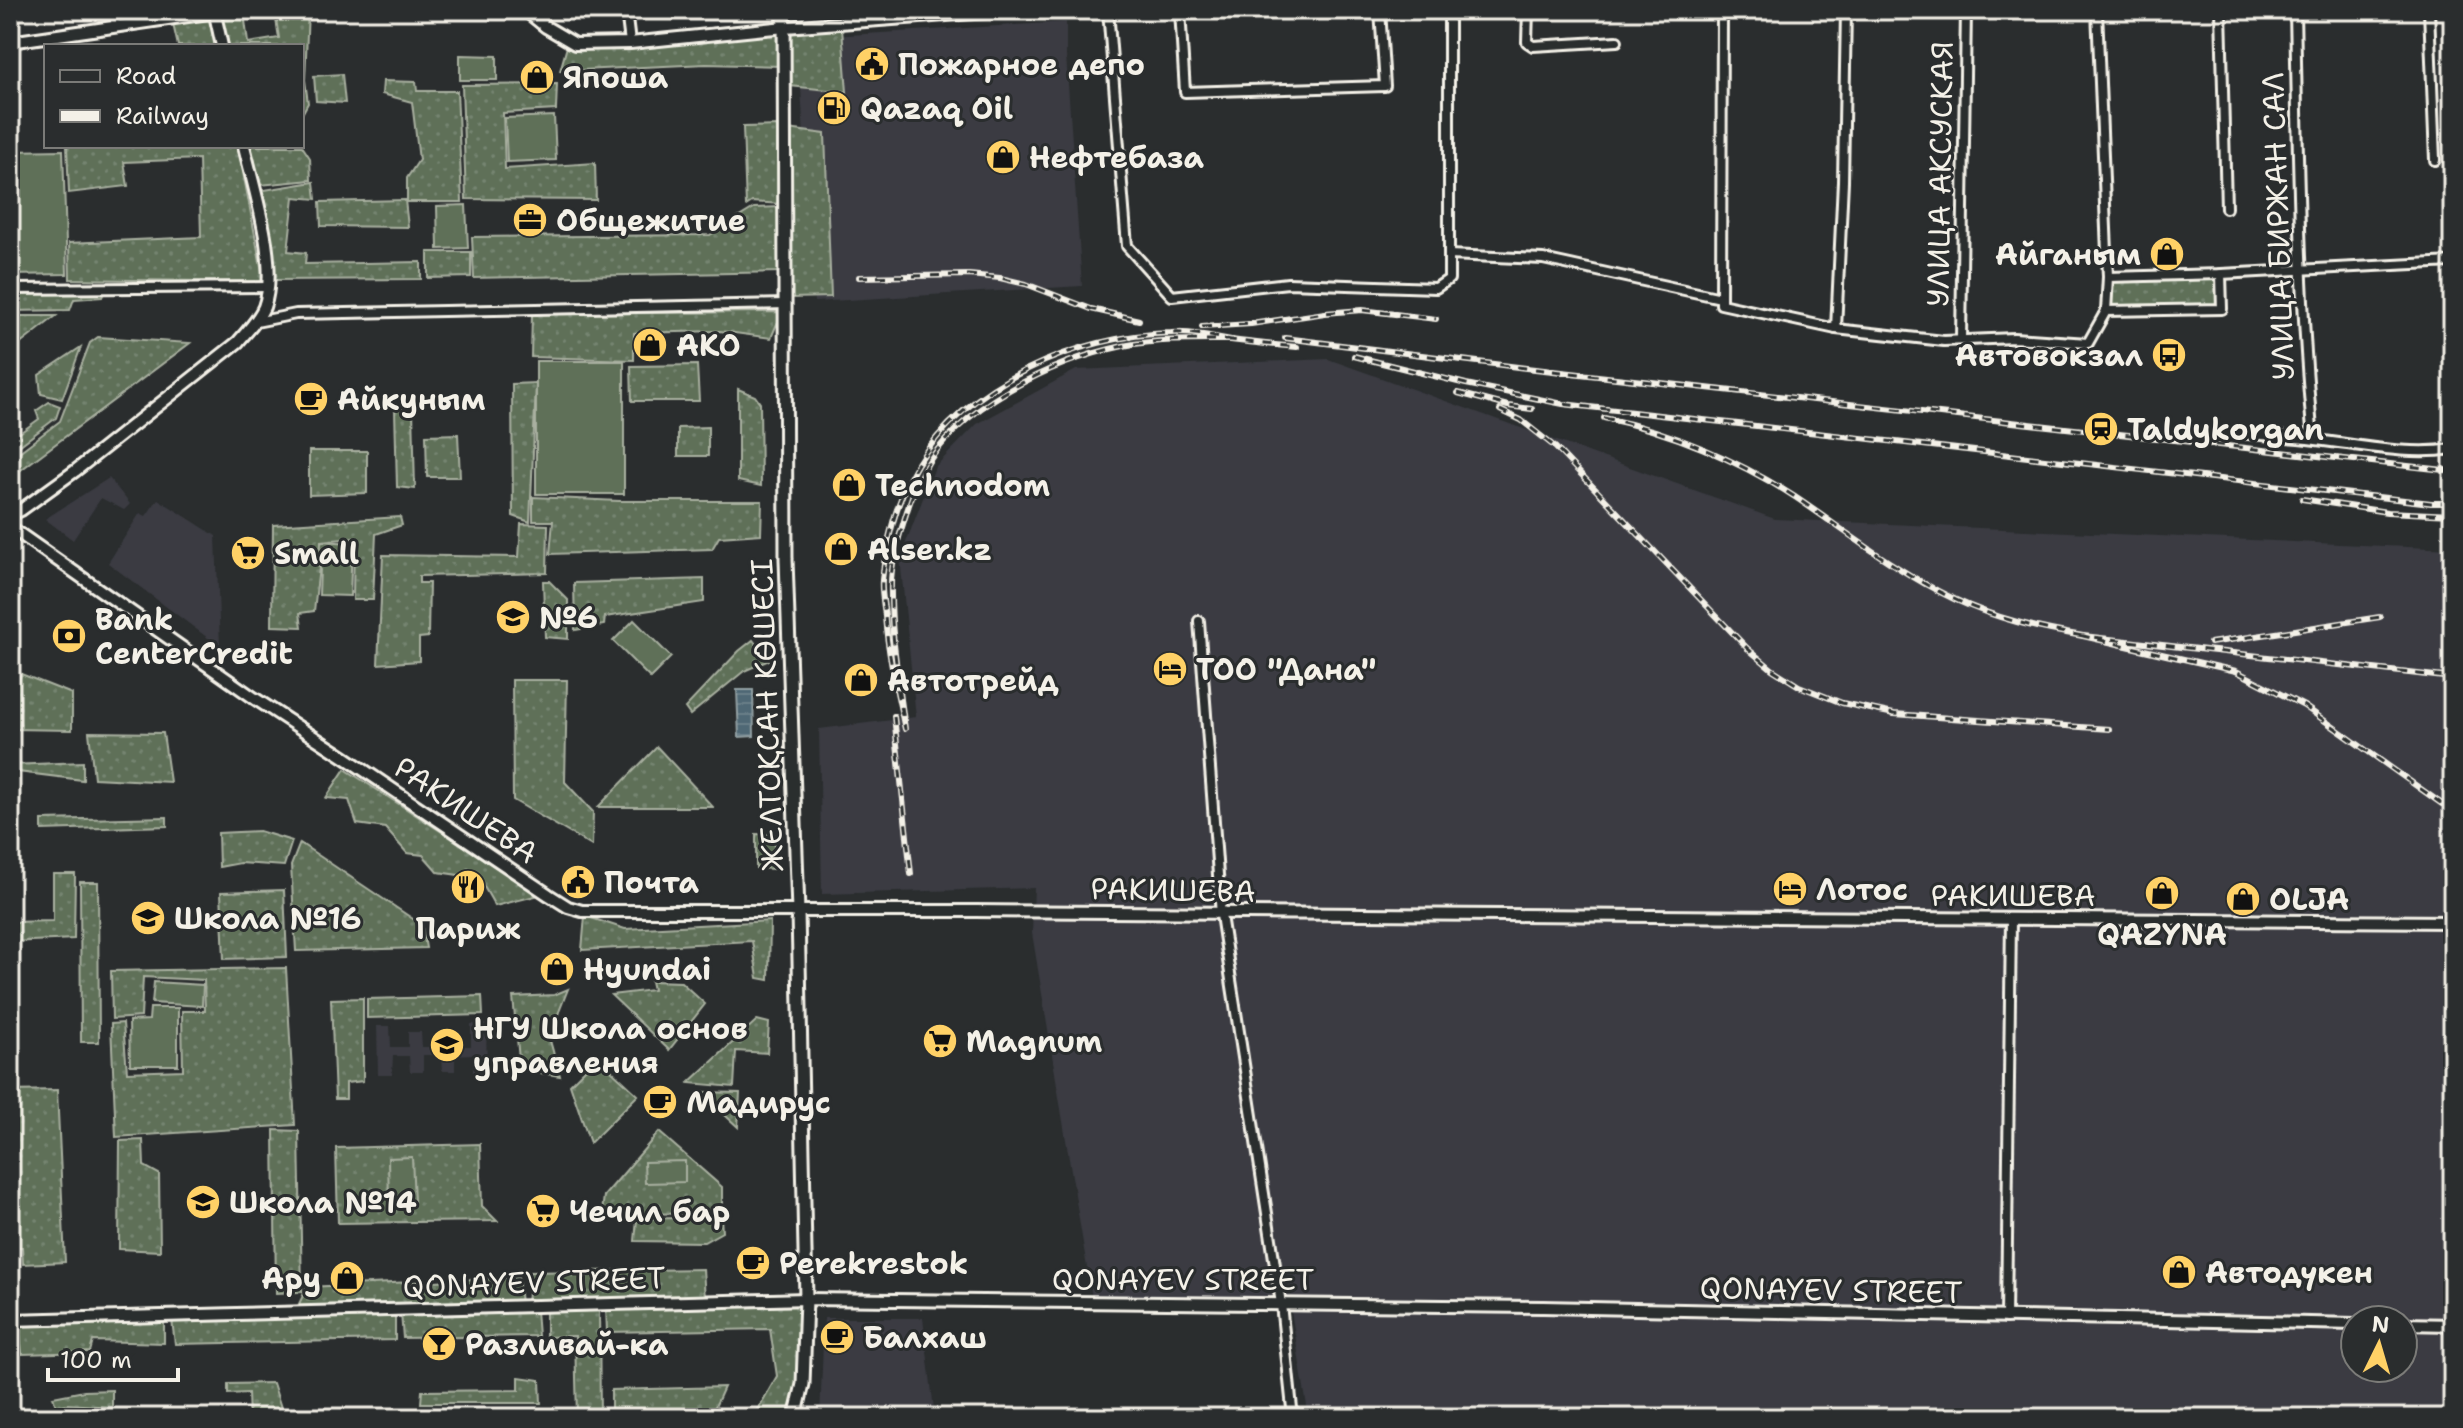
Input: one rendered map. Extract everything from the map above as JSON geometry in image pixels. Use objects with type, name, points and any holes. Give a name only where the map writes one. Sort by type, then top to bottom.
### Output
[{"type":"main road","name":"ЖЕЛТОҚСАН КӨШЕСІ","points":[[784,10],[786,559],[798,912],[806,1299],[803,1384],[795,1418]]},
{"type":"street","points":[[113,10],[116,26]]},
{"type":"street","points":[[10,42],[229,10]]},
{"type":"street","points":[[525,10],[575,44],[630,43],[873,15],[1011,10]]},
{"type":"street","points":[[626,10],[630,43]]},
{"type":"street","points":[[1108,10],[1127,246],[1172,296],[1288,283],[1436,288],[1449,279],[1449,10]]},
{"type":"street","points":[[1180,10],[1185,92],[1385,86],[1380,10]]},
{"type":"street","points":[[1528,10],[1527,42],[1533,46],[1617,41]]},
{"type":"street","points":[[1721,301],[1722,10]]},
{"type":"street","points":[[1836,329],[1846,10]]},
{"type":"street","name":"УЛИЦА АКСУСКАЯ","points":[[1961,339],[1966,10]]},
{"type":"street","points":[[1449,255],[1543,259],[1836,329],[1944,341],[2014,338],[2088,343],[2106,311],[2108,277],[2097,10]]},
{"type":"street","points":[[2221,10],[2226,208]]},
{"type":"street","name":"УЛИЦА БИРЖАН САЛ","points":[[2295,10],[2301,270],[2313,439]]},
{"type":"street","points":[[2429,10],[2435,160]]},
{"type":"street","points":[[214,11],[222,44]]},
{"type":"street","points":[[10,515],[112,442],[238,342],[256,322],[269,287],[269,262],[244,148]]},
{"type":"street","points":[[2108,277],[2453,262]]},
{"type":"street","points":[[2106,311],[2222,309],[2221,274]]},
{"type":"street","points":[[10,289],[269,287]]},
{"type":"street","points":[[256,322],[296,314],[786,304]]},
{"type":"street","points":[[2217,432],[2313,439],[2399,450],[2435,452],[2453,449]]},
{"type":"street","name":"РАКИШЕВА","points":[[10,527],[254,698],[568,907],[582,911],[2453,922]]},
{"type":"street","points":[[1199,621],[1221,915],[1281,1304],[1293,1418]]},
{"type":"street","points":[[2006,1318],[2011,919]]},
{"type":"street","name":"QONAYEV STREET","points":[[10,1320],[806,1299],[1543,1307],[2339,1324]]},
{"type":"street","points":[[2419,1324],[2453,1325]]},
{"type":"shaded area","points":[[1066,22],[1082,286],[814,302],[798,38]]},
{"type":"shaded area","points":[[1328,359],[1775,519],[2453,549],[2453,1418],[1309,1418],[1289,1299],[1093,1304],[1032,933],[1034,888],[822,894],[819,729],[916,717],[900,558],[935,467],[977,424],[1076,370]]},
{"type":"shaded area","points":[[109,478],[130,504],[124,510],[101,498],[73,540],[45,519]]},
{"type":"shaded area","points":[[158,499],[216,536],[220,647],[108,563],[140,513],[146,516]]},
{"type":"shaded area","points":[[471,1024],[486,1024],[487,1073],[473,1073],[473,1054],[455,1055],[455,1071],[442,1071],[441,1055],[423,1055],[423,1072],[410,1072],[409,1056],[393,1056],[392,1075],[378,1075],[377,1026],[390,1026],[391,1047],[408,1047],[408,1032],[421,1032],[422,1047],[441,1047],[441,1032],[454,1031],[454,1046],[471,1046]]},
{"type":"shaded area","points":[[824,1318],[923,1318],[935,1418],[820,1418]]},
{"type":"green space","points":[[308,10],[305,80],[308,103],[304,110],[304,44],[229,44],[222,17],[244,13],[248,43],[279,38],[275,13]]},
{"type":"green space","points":[[216,17],[220,44],[178,44],[173,24]]},
{"type":"green space","points":[[842,28],[847,92],[790,86],[789,32]]},
{"type":"green space","points":[[782,30],[781,66],[706,64],[560,71],[568,43]]},
{"type":"green space","points":[[460,55],[497,56],[497,80],[460,80]]},
{"type":"green space","points":[[342,74],[345,103],[316,101],[314,76]]},
{"type":"green space","points":[[383,81],[416,82],[417,91],[457,91],[462,202],[407,202],[407,178],[419,160],[412,102],[382,94]]},
{"type":"green space","points":[[557,84],[556,110],[503,113],[505,169],[595,163],[596,200],[466,199],[462,85]]},
{"type":"green space","points":[[554,116],[556,160],[507,162],[505,118]]},
{"type":"green space","points":[[780,126],[781,204],[752,202],[746,206],[743,127]]},
{"type":"green space","points":[[788,129],[825,134],[831,297],[790,298]]},
{"type":"green space","points":[[67,148],[238,148],[264,282],[70,279],[69,243],[201,237],[199,159],[124,162],[128,186],[69,193]]},
{"type":"green space","points":[[251,148],[303,148],[310,158],[311,180],[260,185]]},
{"type":"green space","points":[[63,150],[67,274],[10,275],[10,151]]},
{"type":"green space","points":[[314,182],[316,199],[294,197],[288,251],[306,253],[305,264],[421,262],[421,279],[273,280],[273,256],[258,191]]},
{"type":"green space","points":[[405,200],[408,227],[321,226],[320,202]]},
{"type":"green space","points":[[466,205],[468,248],[438,249],[437,206]]},
{"type":"green space","points":[[782,207],[782,272],[474,278],[472,237],[710,235],[754,208]]},
{"type":"green space","points":[[428,252],[471,252],[471,277],[428,278]]},
{"type":"green space","points":[[2217,277],[2219,305],[2108,308],[2111,279]]},
{"type":"green space","points":[[105,290],[102,297],[74,299],[70,310],[10,311],[10,293]]},
{"type":"green space","points":[[782,312],[771,338],[720,331],[634,333],[634,360],[531,357],[532,314]]},
{"type":"green space","points":[[10,316],[56,316],[19,345],[10,343]]},
{"type":"green space","points":[[98,337],[190,343],[10,478],[10,459],[60,421],[90,343]]},
{"type":"green space","points":[[81,347],[62,399],[41,394],[39,375]]},
{"type":"green space","points":[[536,361],[624,361],[624,494],[536,494]]},
{"type":"green space","points":[[697,365],[699,401],[632,401],[631,366]]},
{"type":"green space","points":[[536,383],[530,522],[513,516],[512,384]]},
{"type":"green space","points":[[738,389],[755,396],[760,403],[761,486],[738,481]]},
{"type":"green space","points":[[49,402],[60,406],[56,418],[11,452],[10,440],[39,419],[36,411]]},
{"type":"green space","points":[[395,409],[413,409],[415,489],[397,487]]},
{"type":"green space","points":[[708,427],[708,456],[678,456],[678,428]]},
{"type":"green space","points":[[458,434],[460,477],[427,477],[426,435]]},
{"type":"green space","points":[[309,451],[367,451],[367,493],[309,495]]},
{"type":"green space","points":[[533,497],[619,501],[762,501],[761,534],[719,537],[712,549],[550,554],[553,521],[533,521]]},
{"type":"green space","points":[[400,517],[402,525],[376,534],[373,600],[353,600],[354,538],[322,541],[314,611],[300,613],[302,627],[272,626],[273,525]]},
{"type":"green space","points":[[521,524],[548,525],[547,573],[419,576],[419,583],[429,583],[428,637],[419,638],[419,661],[378,664],[383,555],[519,557]]},
{"type":"green space","points":[[321,541],[352,543],[350,596],[319,595]]},
{"type":"green space","points":[[704,579],[704,602],[605,617],[604,625],[575,630],[574,583]]},
{"type":"green space","points":[[543,581],[549,581],[568,600],[568,639],[545,637]]},
{"type":"green space","points":[[634,620],[671,657],[650,678],[613,641]]},
{"type":"green space","points":[[753,640],[769,660],[744,671],[690,715],[685,708]]},
{"type":"green space","points":[[21,674],[72,694],[72,730],[10,729],[10,699]]},
{"type":"green space","points":[[512,680],[567,680],[565,782],[593,812],[592,846],[513,800]]},
{"type":"green space","points":[[89,732],[163,733],[170,782],[94,778]]},
{"type":"green space","points":[[657,747],[713,807],[598,807]]},
{"type":"green space","points":[[83,762],[83,780],[10,771],[10,765]]},
{"type":"green space","points":[[345,769],[539,895],[495,906],[479,878],[438,872],[423,855],[407,853],[385,828],[357,824],[349,800],[326,798]]},
{"type":"green space","points":[[167,817],[167,826],[42,830],[42,820]]},
{"type":"green space","points":[[259,831],[292,841],[284,866],[240,863],[219,867],[218,833]]},
{"type":"green space","points":[[756,834],[775,835],[774,869],[756,868]]},
{"type":"green space","points":[[300,843],[422,925],[426,948],[296,951],[291,866]]},
{"type":"green space","points":[[53,874],[75,874],[74,939],[10,942],[10,922],[53,921]]},
{"type":"green space","points":[[80,882],[98,882],[99,1042],[81,1042]]},
{"type":"green space","points":[[284,890],[287,957],[224,959],[221,892]]},
{"type":"green space","points":[[585,916],[625,929],[770,921],[769,980],[758,978],[752,941],[582,950]]},
{"type":"green space","points":[[286,968],[295,1125],[116,1137],[111,1024],[123,1023],[127,1072],[183,1070],[182,1011],[205,1011],[204,980],[143,977],[141,1017],[112,1019],[111,971]]},
{"type":"green space","points":[[651,981],[681,982],[705,1004],[669,1050],[611,995],[653,990]]},
{"type":"green space","points":[[154,982],[203,985],[202,1006],[152,1003]]},
{"type":"green space","points":[[568,989],[549,1037],[560,1076],[520,1070],[513,997],[554,995]]},
{"type":"green space","points":[[482,996],[483,1015],[367,1018],[367,999]]},
{"type":"green space","points":[[363,998],[363,1081],[346,1083],[346,1099],[335,1099],[331,999]]},
{"type":"green space","points":[[150,1008],[178,1008],[178,1065],[130,1065],[129,1021],[149,1020]]},
{"type":"green space","points":[[757,1020],[769,1023],[767,1053],[736,1051],[734,1087],[689,1083]]},
{"type":"green space","points":[[597,1057],[638,1095],[590,1143],[570,1084]]},
{"type":"green space","points":[[57,1090],[65,1262],[23,1264],[22,1247],[10,1247],[10,1091]]},
{"type":"green space","points":[[700,1092],[740,1093],[738,1127]]},
{"type":"green space","points":[[274,1130],[299,1131],[302,1292],[276,1293]]},
{"type":"green space","points":[[659,1132],[722,1187],[722,1215],[602,1212],[604,1196]]},
{"type":"green space","points":[[143,1140],[144,1166],[159,1174],[160,1251],[119,1249],[120,1141]]},
{"type":"green space","points":[[480,1144],[482,1206],[497,1221],[338,1223],[336,1148]]},
{"type":"green space","points":[[412,1157],[414,1201],[389,1202],[388,1158]]},
{"type":"green space","points":[[685,1161],[685,1182],[645,1183],[644,1162]]},
{"type":"green space","points":[[721,1217],[722,1232],[704,1242],[635,1241],[637,1219]]},
{"type":"green space","points":[[703,1269],[705,1298],[527,1303],[530,1272]]},
{"type":"green space","points":[[518,1277],[521,1303],[298,1306],[307,1287]]},
{"type":"green space","points":[[801,1306],[798,1391],[789,1418],[753,1418],[777,1376],[770,1329],[607,1332],[606,1307]]},
{"type":"green space","points":[[599,1308],[600,1418],[577,1418],[575,1336],[546,1337],[546,1309]]},
{"type":"green space","points":[[536,1310],[538,1336],[403,1338],[401,1313]]},
{"type":"green space","points":[[395,1314],[395,1340],[175,1344],[172,1320]]},
{"type":"green space","points":[[164,1318],[164,1343],[93,1341],[90,1352],[22,1354],[19,1322]]},
{"type":"green space","points":[[519,1377],[540,1380],[541,1403],[421,1403],[422,1391],[519,1390]]},
{"type":"green space","points":[[273,1383],[284,1417],[249,1418],[248,1393],[228,1394],[228,1384]]},
{"type":"green space","points":[[724,1387],[710,1418],[611,1417],[611,1390]]},
{"type":"green space","points":[[112,1390],[112,1407],[56,1406],[53,1397],[84,1391]]},
{"type":"water","points":[[737,690],[753,690],[754,736],[739,737]]},
{"type":"railway","points":[[859,277],[969,275],[1000,278],[1026,284],[1091,309],[1139,320]]},
{"type":"railway","points":[[1202,327],[1362,310],[1436,319]]},
{"type":"railway","points":[[1233,340],[1219,340],[1178,340],[1137,344],[1067,363],[1009,390],[983,407],[938,449],[914,492],[892,569],[895,657],[905,729],[891,659],[882,580],[898,506],[917,465],[938,436],[965,410],[995,388],[1028,369],[1099,343],[1135,336],[1186,333],[1297,347]]},
{"type":"railway","points":[[1285,338],[1526,368],[2453,471]]},
{"type":"railway","points":[[1354,356],[1563,404],[2431,503],[2453,503]]},
{"type":"railway","points":[[1458,393],[1532,409]]},
{"type":"railway","points":[[1500,410],[1521,420],[1555,447],[1747,648],[1799,686],[1842,703],[1894,714],[2109,729]]},
{"type":"railway","points":[[1604,418],[1703,448],[1750,471],[1795,497],[1892,564],[1954,599],[2017,622],[2083,636]]},
{"type":"railway","points":[[2302,499],[2387,512],[2453,515]]},
{"type":"railway","points":[[2210,643],[2380,617]]},
{"type":"railway","points":[[2442,804],[2304,706],[2236,671],[2083,636],[2453,678]]},
{"type":"railway","points":[[894,716],[911,874]]},
{"type":"place","name":"Пожарное депо","points":[[872,64]]},
{"type":"place","name":"Япоша","points":[[537,77]]},
{"type":"place","name":"Qazaq Oil","points":[[834,108]]},
{"type":"place","name":"Нефтебаза","points":[[1003,157]]},
{"type":"place","name":"Общежитие","points":[[530,220]]},
{"type":"place","name":"Айганым","points":[[2167,254]]},
{"type":"place","name":"АКО","points":[[650,345]]},
{"type":"place","name":"Автовокзал","points":[[2169,355]]},
{"type":"place","name":"Айкуным","points":[[311,399]]},
{"type":"place","name":"Taldykorgan","points":[[2101,429]]},
{"type":"place","name":"Technodom","points":[[849,485]]},
{"type":"place","name":"Alser.kz","points":[[841,549]]},
{"type":"place","name":"Small","points":[[248,553]]},
{"type":"place","name":"№6","points":[[513,617]]},
{"type":"place","name":"Bank CenterCredit","points":[[69,636]]},
{"type":"place","name":"ТОО \"Дана\"","points":[[1170,669]]},
{"type":"place","name":"Автотрейд","points":[[861,680]]},
{"type":"place","name":"Почта","points":[[578,882]]},
{"type":"place","name":"Париж","points":[[468,887]]},
{"type":"place","name":"Лотос","points":[[1790,889]]},
{"type":"place","name":"QAZYNA","points":[[2162,893]]},
{"type":"place","name":"OLJA","points":[[2243,899]]},
{"type":"place","name":"Школа №16","points":[[148,918]]},
{"type":"place","name":"Hyundai","points":[[557,969]]},
{"type":"place","name":"Magnum","points":[[940,1041]]},
{"type":"place","name":"НГУ Школа основ управления","points":[[447,1045]]},
{"type":"place","name":"Мадирус","points":[[660,1102]]},
{"type":"place","name":"Школа №14","points":[[203,1202]]},
{"type":"place","name":"Чечил бар","points":[[543,1211]]},
{"type":"place","name":"Perekrestok","points":[[753,1263]]},
{"type":"place","name":"Автодүкен","points":[[2179,1272]]},
{"type":"place","name":"Ару","points":[[347,1278]]},
{"type":"place","name":"Балхаш","points":[[837,1337]]},
{"type":"place","name":"Разливай-ка","points":[[439,1344]]}]
